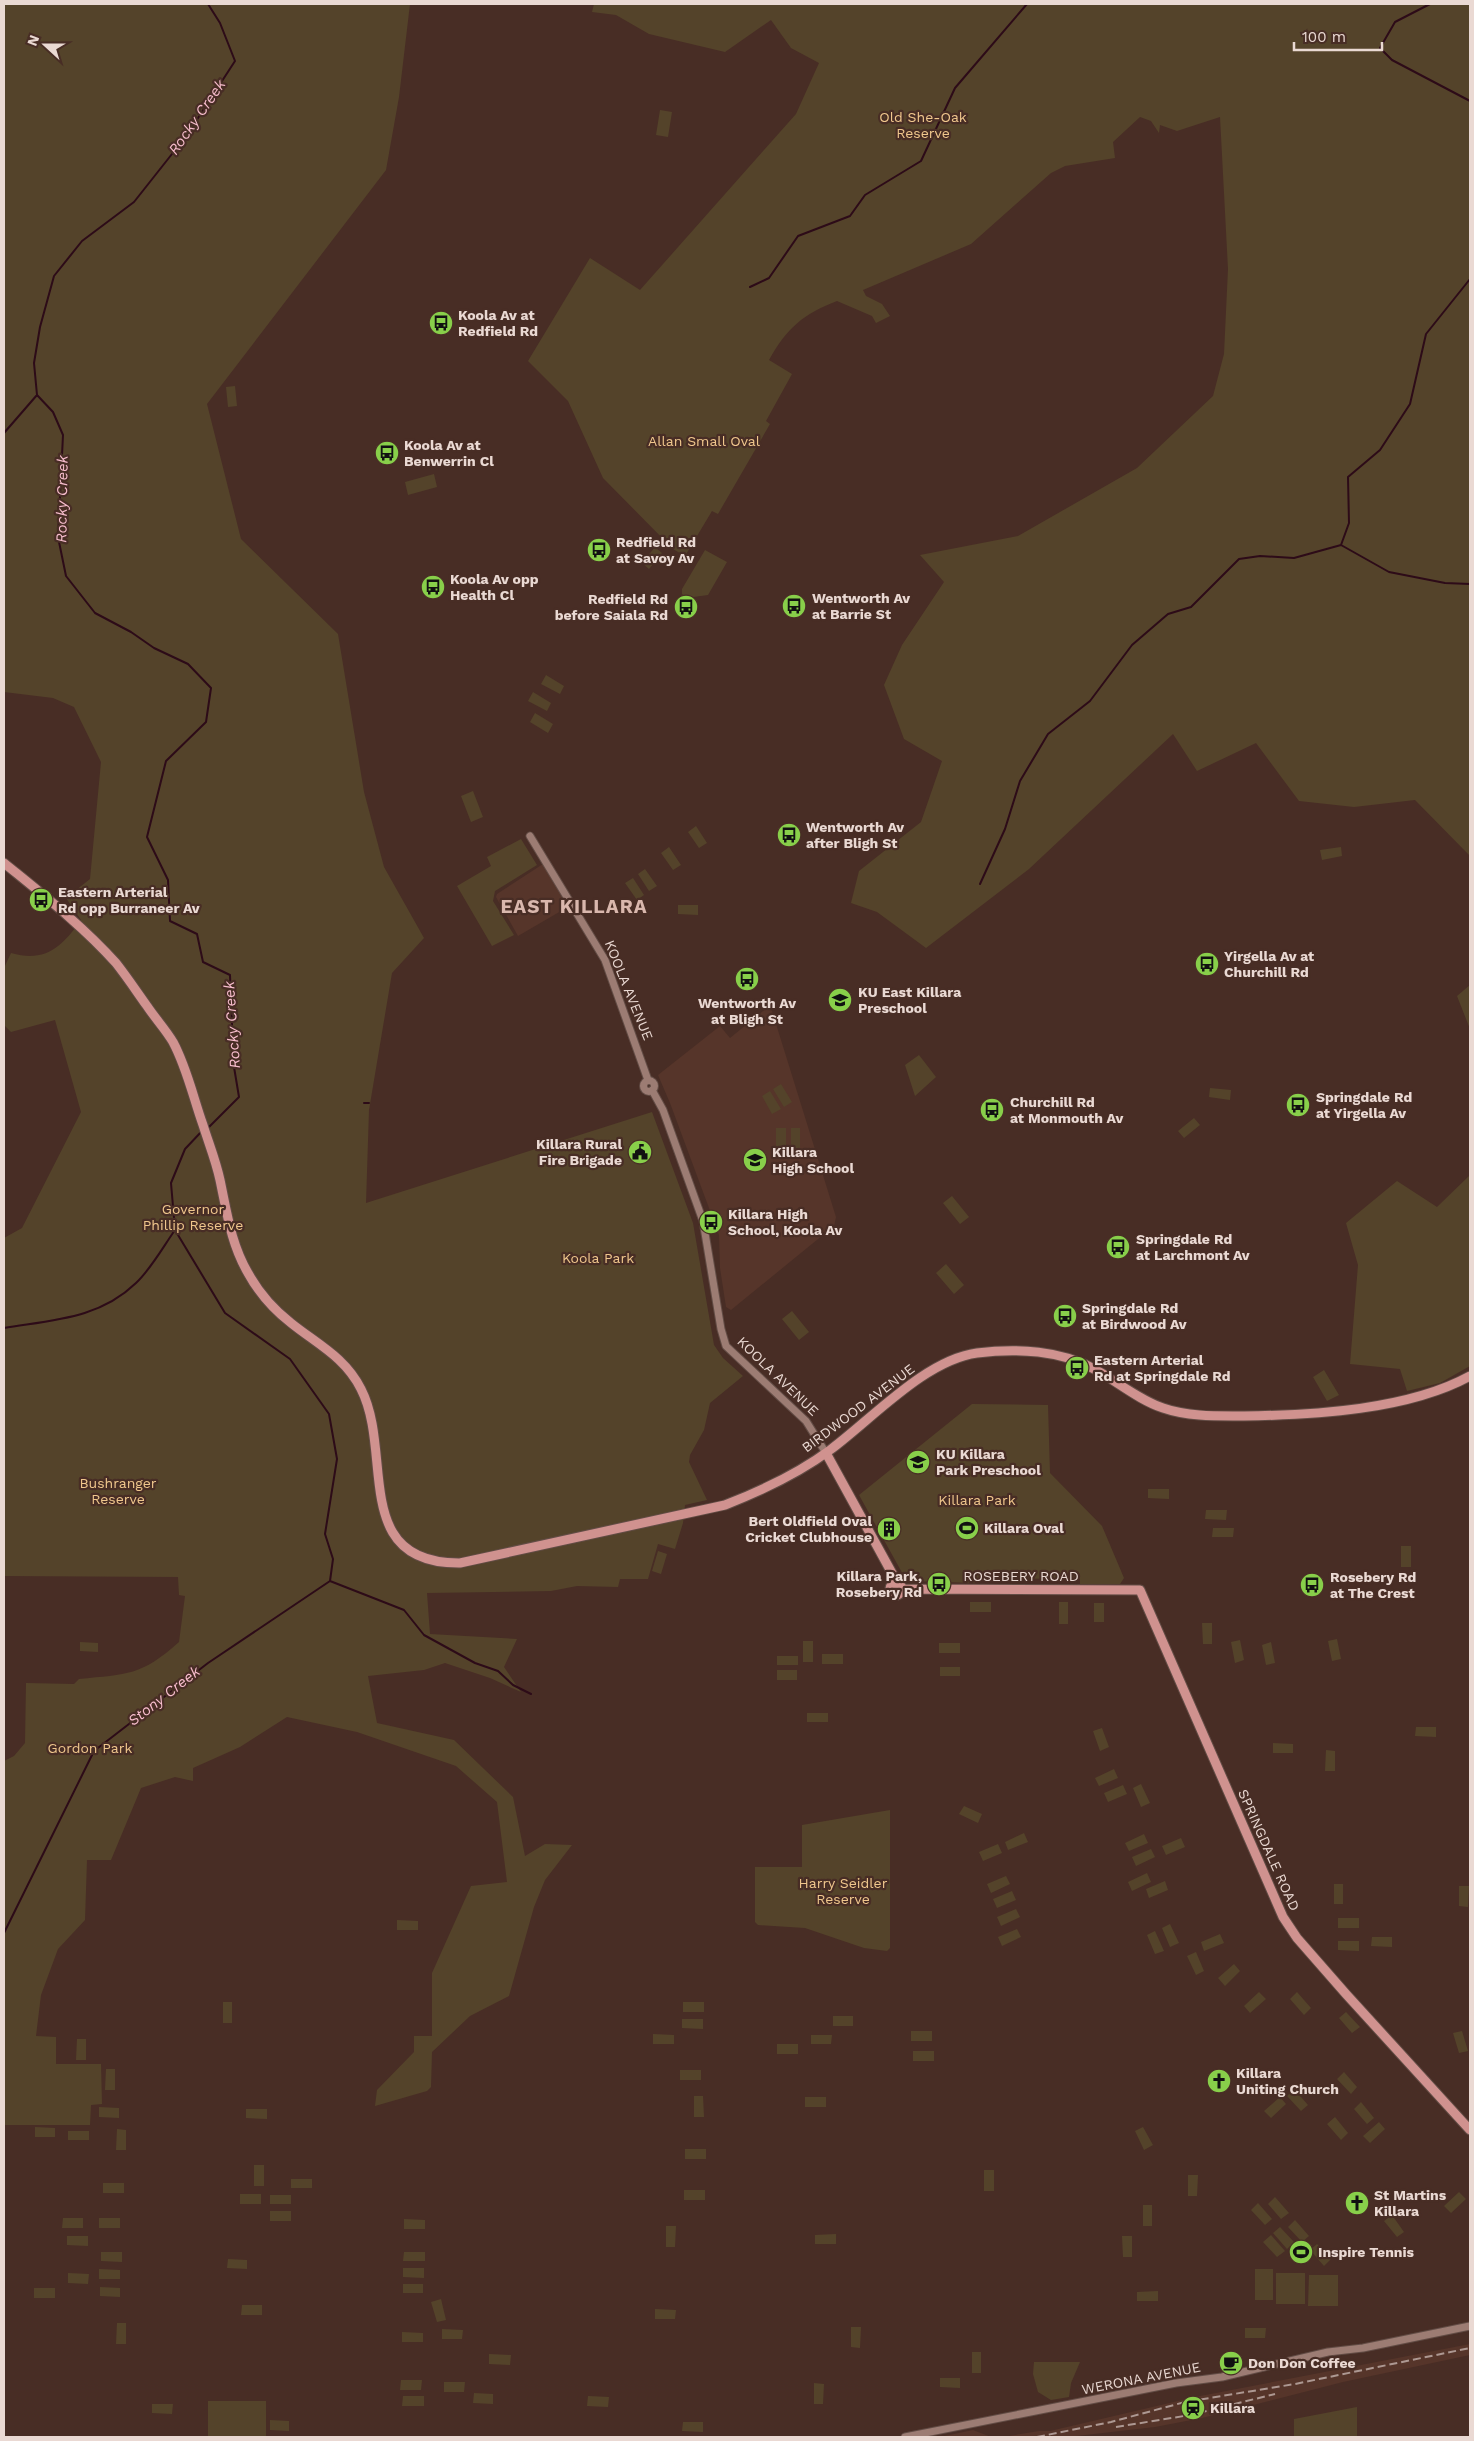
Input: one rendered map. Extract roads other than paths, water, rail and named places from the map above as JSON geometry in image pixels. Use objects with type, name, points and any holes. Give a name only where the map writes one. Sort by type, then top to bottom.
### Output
[{"type":"main road","name":"BIRDWOOD AVENUE","points":[[4,862],[64,913],[116,963],[172,1040],[184,1066],[216,1161],[231,1234],[249,1275],[265,1299],[277,1311],[345,1364],[364,1395],[371,1416],[376,1443],[374,1486],[378,1515],[392,1540],[415,1558],[429,1564],[462,1567],[490,1561],[536,1545],[725,1505],[756,1493],[826,1453],[918,1380],[953,1359],[989,1352],[1056,1354],[1094,1368],[1160,1407],[1190,1414],[1210,1416],[1282,1416],[1362,1408],[1432,1393],[1470,1376]]},
{"type":"main road","name":"KOOLA AVENUE","points":[[826,1453],[899,1586]]},
{"type":"main road","name":"ROSEBERY ROAD","points":[[899,1586],[1140,1590]]},
{"type":"main road","name":"SPRINGDALE ROAD","points":[[1140,1590],[1283,1916],[1297,1938],[1335,1982],[1470,2130]]},
{"type":"street","name":"KOOLA AVENUE","points":[[530,836],[605,960],[648,1080],[644,1083],[644,1087],[647,1091],[652,1090],[663,1110],[703,1221],[720,1329],[726,1346],[806,1421],[826,1453]]},
{"type":"street","name":"WERONA AVENUE","points":[[905,2437],[1176,2383],[1222,2377],[1328,2352],[1363,2348],[1470,2326]]},
{"type":"waterway","name":"Rocky Creek","points":[[208,4],[220,23],[235,61],[187,135],[134,202],[82,241],[54,276],[40,327],[34,363],[37,395],[53,412],[63,435],[58,537],[66,576],[95,613],[131,632],[154,648],[188,664],[211,688],[206,722],[166,761],[147,837],[168,880],[170,921],[197,934],[203,962],[230,975],[233,1049]]},
{"type":"waterway","points":[[750,287],[769,278],[798,236],[850,216],[865,195],[921,161],[955,88],[1027,4]]},
{"type":"waterway","points":[[1430,4],[1395,22],[1380,48],[1392,60],[1470,101]]},
{"type":"waterway","points":[[1470,279],[1426,334],[1410,404],[1380,450],[1348,477],[1349,523],[1341,545],[1389,572],[1445,583],[1470,584]]},
{"type":"waterway","points":[[4,433],[37,395]]},
{"type":"waterway","points":[[980,884],[1005,829],[1020,781],[1048,734],[1090,701],[1132,645],[1168,614],[1191,607],[1239,559],[1260,556],[1294,558],[1341,545]]},
{"type":"waterway","name":"Rocky Creek","points":[[208,1128],[239,1097],[233,1061]]},
{"type":"waterway","points":[[364,1103],[369,1103]]},
{"type":"waterway","name":"Rocky Creek","points":[[202,1131],[185,1149],[171,1183],[175,1230],[225,1313],[290,1359],[329,1414],[337,1459],[325,1534],[333,1559],[330,1581],[404,1610],[424,1635],[475,1663],[498,1671],[513,1685],[531,1694]]},
{"type":"waterway","points":[[4,1328],[57,1320],[91,1311],[107,1304],[122,1295],[136,1283],[152,1265],[175,1230]]},
{"type":"waterway","name":"Stony Creek","points":[[4,1933],[94,1751],[208,1663],[330,1581]]},
{"type":"railway","points":[[1037,2437],[1111,2422],[1185,2402],[1295,2384],[1470,2348]]},
{"type":"railway","points":[[1116,2427],[1190,2415],[1275,2394]]},
{"type":"place","name":"Koola Av at Redfield Rd","points":[[441,323]]},
{"type":"place","name":"Koola Av at Benwerrin Cl","points":[[387,453]]},
{"type":"place","name":"Redfield Rd at Savoy Av","points":[[599,550]]},
{"type":"place","name":"Koola Av opp Health Cl","points":[[433,587]]},
{"type":"place","name":"Wentworth Av at Barrie St","points":[[794,606]]},
{"type":"place","name":"Redfield Rd before Saiala Rd","points":[[686,607]]},
{"type":"place","name":"Wentworth Av after Bligh St","points":[[789,835]]},
{"type":"place","name":"Eastern Arterial Rd opp Burraneer Av","points":[[41,900]]},
{"type":"place","name":"Yirgella Av at Churchill Rd","points":[[1207,964]]},
{"type":"place","name":"Wentworth Av at Bligh St","points":[[747,979]]},
{"type":"place","name":"KU East Killara Preschool","points":[[840,1000]]},
{"type":"place","name":"Springdale Rd at Yirgella Av","points":[[1298,1105]]},
{"type":"place","name":"Churchill Rd at Monmouth Av","points":[[992,1110]]},
{"type":"place","name":"Killara Rural Fire Brigade","points":[[640,1152]]},
{"type":"place","name":"Killara High School","points":[[755,1160]]},
{"type":"place","name":"Killara High School, Koola Av","points":[[711,1222]]},
{"type":"place","name":"Springdale Rd at Larchmont Av","points":[[1118,1247]]},
{"type":"place","name":"Springdale Rd at Birdwood Av","points":[[1065,1316]]},
{"type":"place","name":"Eastern Arterial Rd at Springdale Rd","points":[[1077,1368]]},
{"type":"place","name":"KU Killara Park Preschool","points":[[918,1462]]},
{"type":"place","name":"Killara Oval","points":[[967,1528]]},
{"type":"place","name":"Bert Oldfield Oval Cricket Clubhouse","points":[[889,1529]]},
{"type":"place","name":"Killara Park, Rosebery Rd","points":[[939,1584]]},
{"type":"place","name":"Rosebery Rd at The Crest","points":[[1312,1585]]},
{"type":"place","name":"Killara Uniting Church","points":[[1219,2081]]},
{"type":"place","name":"St Martins Killara","points":[[1357,2203]]},
{"type":"place","name":"Inspire Tennis","points":[[1301,2252]]},
{"type":"place","name":"Don Don Coffee","points":[[1231,2363]]},
{"type":"place","name":"Killara","points":[[1193,2408]]},
{"type":"district","name":"EAST KILLARA","points":[[574,906]]},
{"type":"park label","name":"Old She-Oak Reserve","points":[[923,126]]},
{"type":"park label","name":"Allan Small Oval","points":[[704,441]]},
{"type":"park label","name":"Governor Phillip Reserve","points":[[193,1218]]},
{"type":"park label","name":"Koola Park","points":[[598,1258]]},
{"type":"park label","name":"Bushranger Reserve","points":[[118,1492]]},
{"type":"park label","name":"Killara Park","points":[[977,1500]]},
{"type":"park label","name":"Gordon Park","points":[[90,1748]]},
{"type":"park label","name":"Harry Seidler Reserve","points":[[843,1892]]}]
